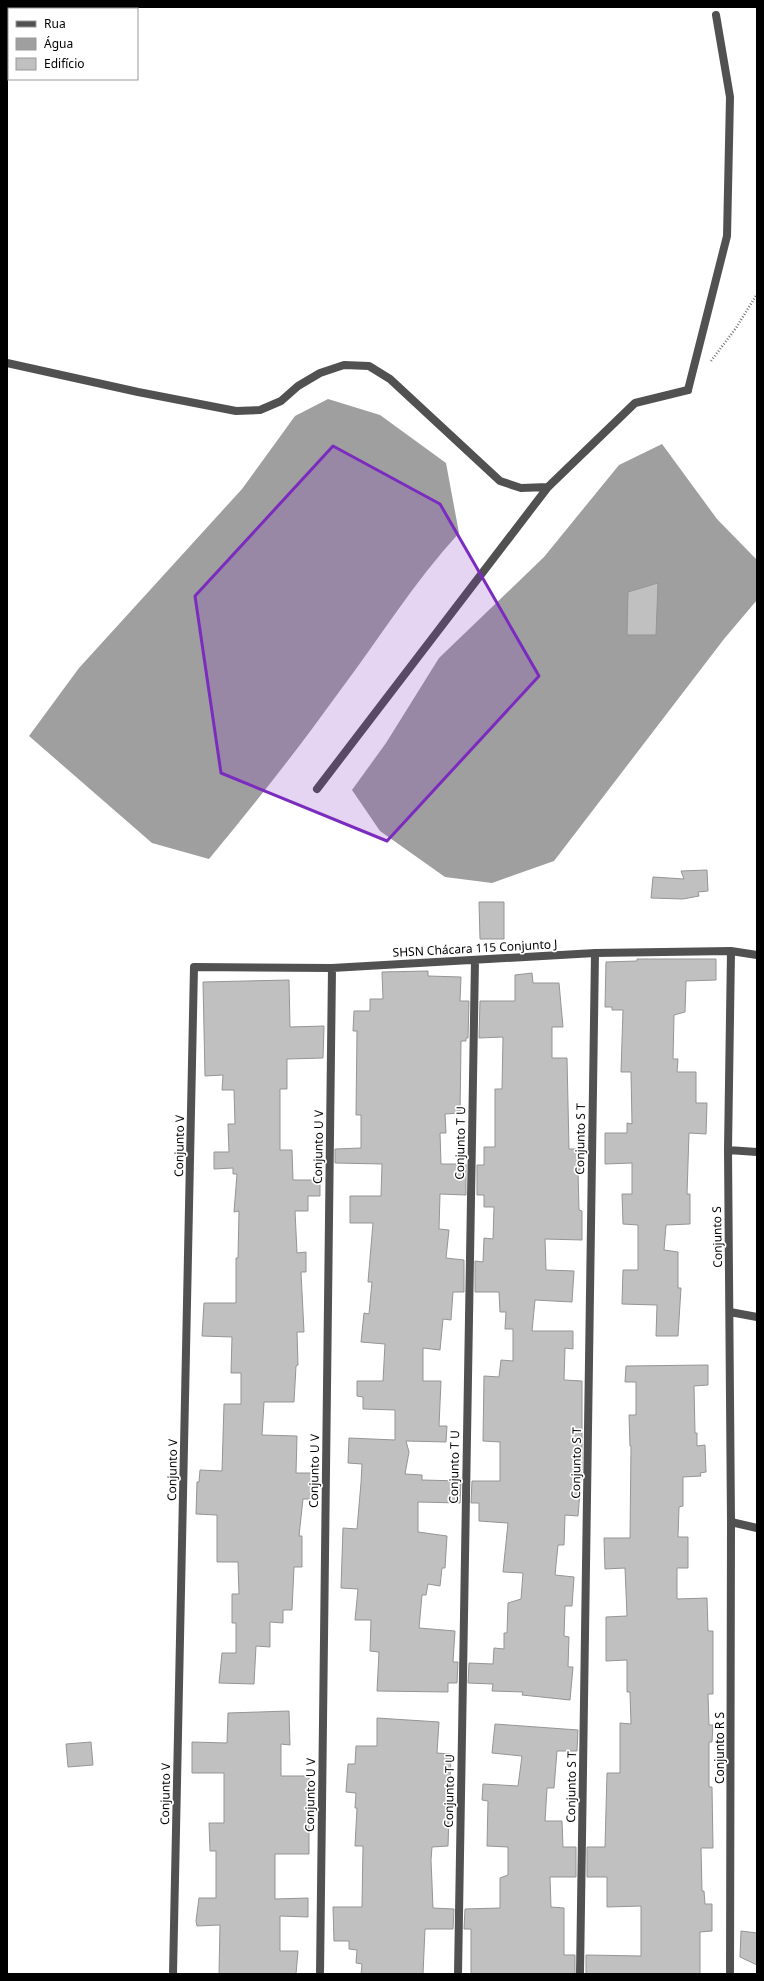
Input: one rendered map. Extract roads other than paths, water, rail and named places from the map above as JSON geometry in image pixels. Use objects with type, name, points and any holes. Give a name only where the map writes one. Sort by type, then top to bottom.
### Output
[{"type":"street","points":[[317,789],[548,487],[635,403],[688,390],[727,236],[730,97],[716,14]]},
{"type":"street","points":[[7,363],[138,392],[236,411],[260,410],[280,401],[298,386],[320,373],[344,365],[369,366],[390,379],[426,410],[500,481],[521,488],[548,487]]},
{"type":"street","name":"SHSN Chácara 115 Conjunto J","points":[[194,967],[332,968],[595,952],[731,951],[757,955]]},
{"type":"street","name":"Conjunto S","points":[[731,951],[728,1150],[731,1522]]},
{"type":"street","name":"Conjunto S T","points":[[580,1974],[595,952]]},
{"type":"street","name":"Conjunto T U","points":[[458,1974],[475,960]]},
{"type":"street","name":"Conjunto V","points":[[173,1974],[194,967]]},
{"type":"street","name":"Conjunto U V","points":[[320,1974],[332,968]]},
{"type":"street","points":[[728,1150],[757,1152]]},
{"type":"street","points":[[730,1312],[757,1317]]},
{"type":"street","points":[[731,1522],[757,1528]]},
{"type":"street","name":"Conjunto R S","points":[[730,1974],[731,1522]]},
{"type":"water","points":[[328,399],[380,415],[446,463],[459,533],[412,591],[292,756],[209,859],[152,843],[29,736],[79,668],[242,489],[295,416]]},
{"type":"water","points":[[662,444],[717,519],[757,560],[757,600],[724,639],[554,861],[492,883],[445,877],[380,831],[352,790],[386,743],[439,658],[544,557],[619,465]]}]
